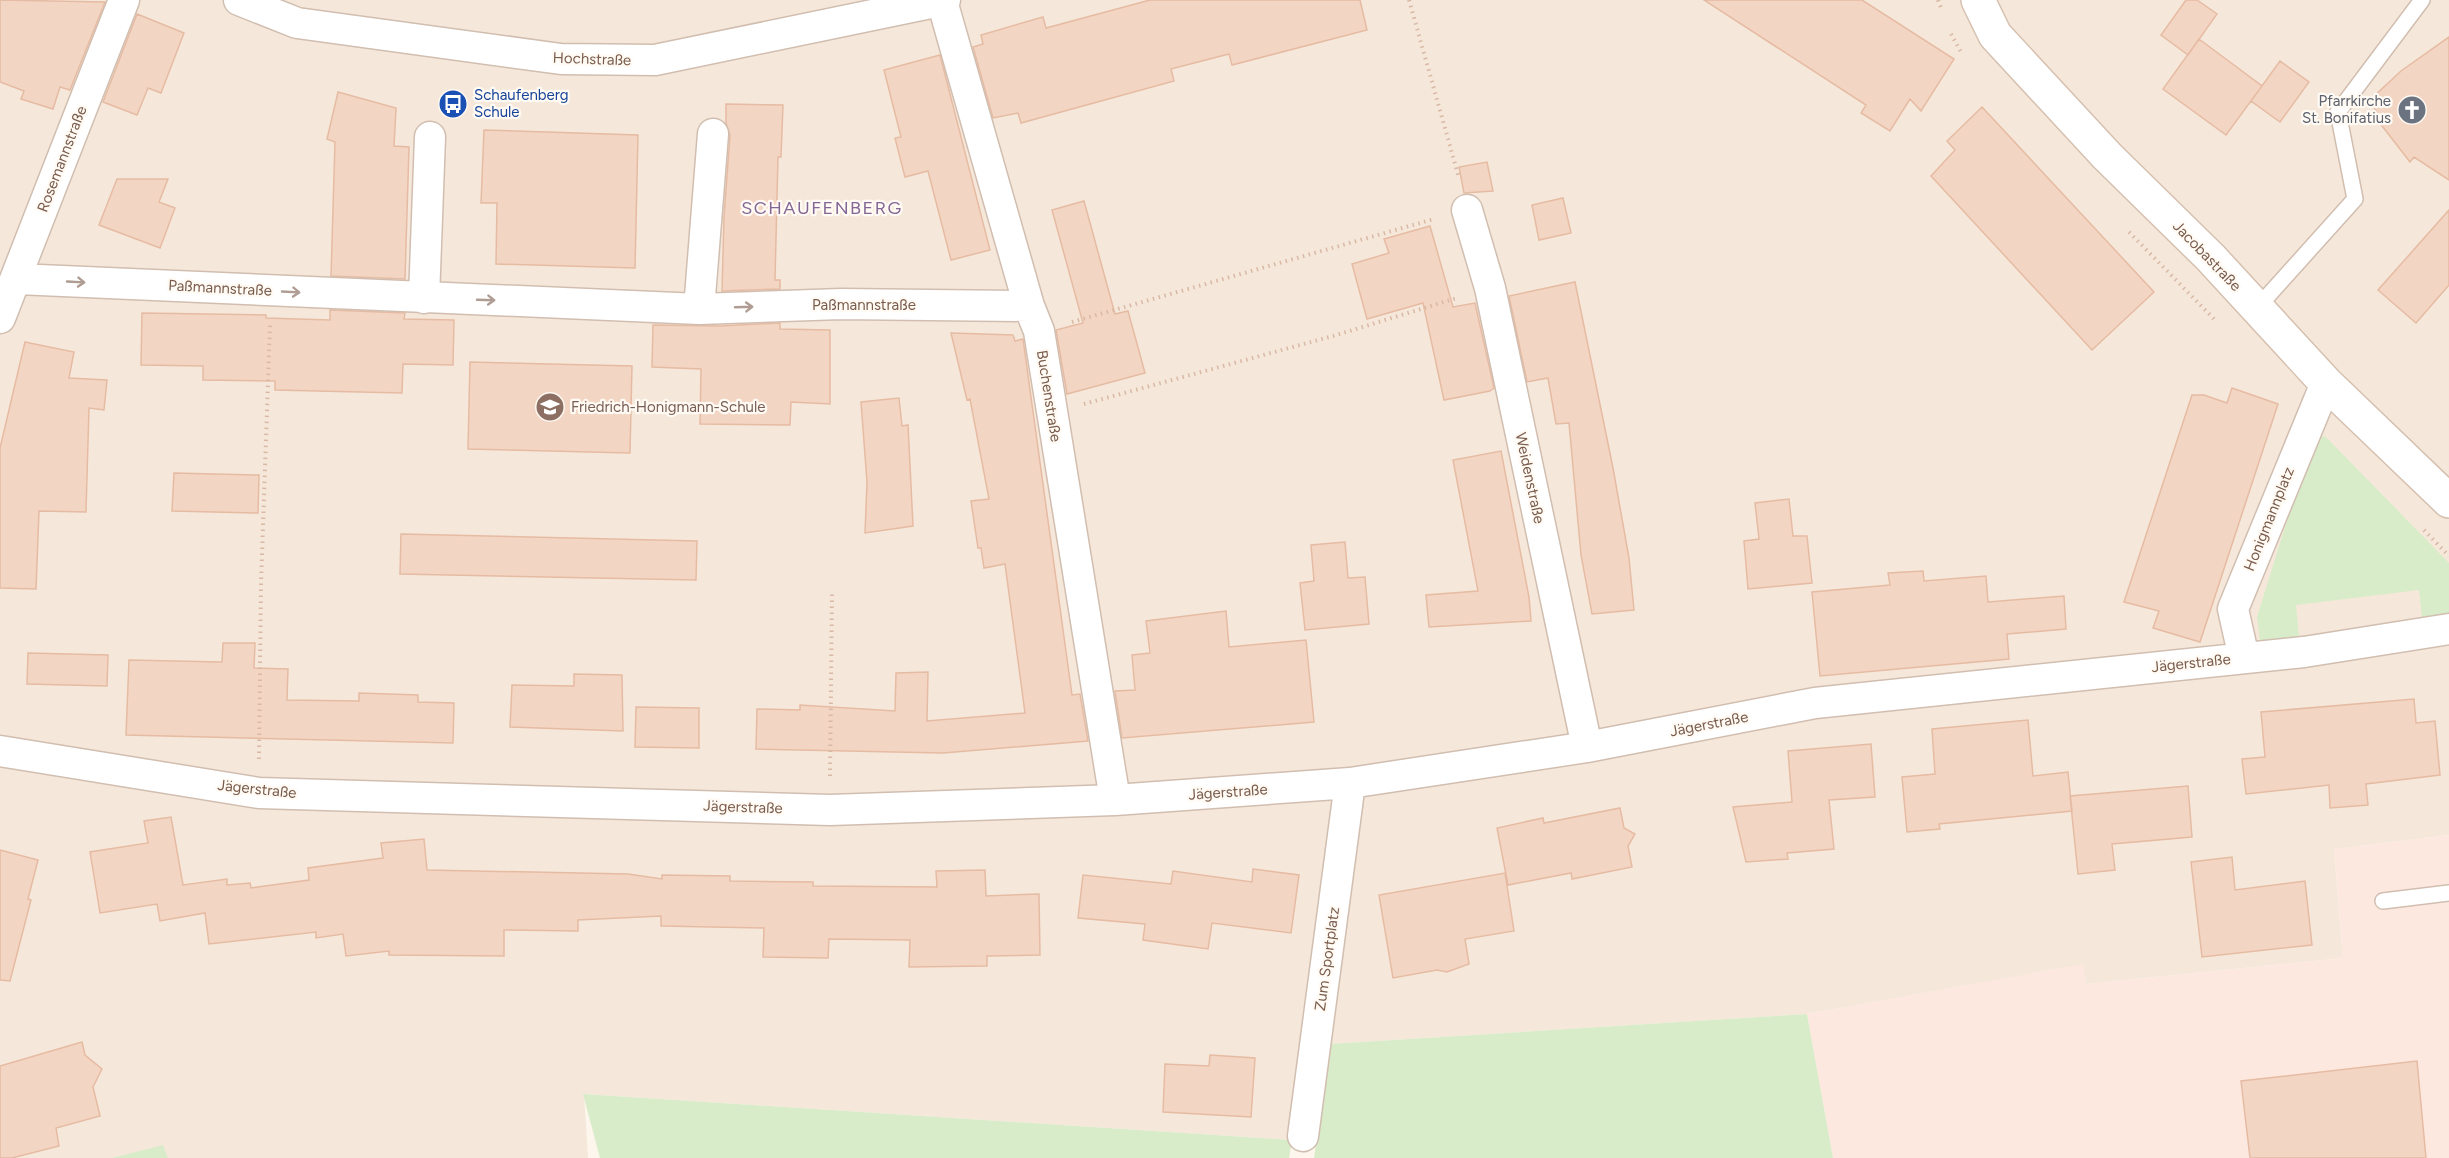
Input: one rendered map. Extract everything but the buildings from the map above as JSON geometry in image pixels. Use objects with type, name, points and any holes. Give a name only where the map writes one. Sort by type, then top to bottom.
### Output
[{"type":"street","name":"Rosemannstraße","points":[[0,318],[124,0]]},
{"type":"street","name":"Hochstraße","points":[[239,0],[297,23],[561,59],[655,60],[943,0]]},
{"type":"street","name":"Buchenstraße","points":[[943,0],[1034,319],[1115,801]]},
{"type":"street","name":"Jacobastraße","points":[[1978,0],[1995,35],[2107,156],[2211,258],[2326,382],[2449,501]]},
{"type":"street","points":[[699,309],[713,134]]},
{"type":"street","points":[[424,298],[430,137]]},
{"type":"street","name":"Weidenstraße","points":[[1467,210],[1490,288],[1587,747]]},
{"type":"street","name":"Paßmannstraße","points":[[17,279],[699,309],[841,304],[1034,319]]},
{"type":"street","name":"Honigmannplatz","points":[[2244,658],[2233,609],[2326,382]]},
{"type":"street","name":"Jägerstraße","points":[[0,752],[259,793],[830,810],[1115,801],[1350,783],[1587,747],[1815,703],[2244,658],[2449,629]]},
{"type":"street","name":"Zum Sportplatz","points":[[1303,1136],[1350,783]]},
{"type":"lane","points":[[2256,308],[2284,280],[2355,199],[2338,112],[2422,0]]},
{"type":"lane","points":[[2383,900],[2449,893]]},
{"type":"path","points":[[1034,319],[1467,210],[1409,0]]},
{"type":"path","points":[[1051,413],[1333,336],[1490,288]]},
{"type":"path","points":[[259,793],[261,583],[271,291]]},
{"type":"path","points":[[830,810],[832,592]]},
{"type":"shaded area","points":[[0,0],[2449,0],[2449,835],[2334,849],[2343,958],[2086,984],[2082,965],[1807,1014],[1329,1044],[1292,1140],[584,1094],[588,1158],[0,1158]]},
{"type":"shaded area","points":[[2449,835],[2449,1158],[1833,1158],[1807,1014],[2083,964],[2086,984],[2343,958],[2334,849]]},
{"type":"green space","points":[[2325,436],[2449,563],[2449,616],[2423,626],[2419,590],[2296,605],[2299,638],[2260,641],[2257,617],[2303,469],[2319,437]]},
{"type":"green space","points":[[1807,1014],[1833,1158],[1314,1158],[1329,1044]]},
{"type":"green space","points":[[583,1094],[1292,1140],[1289,1158],[600,1158]]},
{"type":"green space","points":[[163,1145],[168,1158],[112,1158]]},
{"type":"place","name":"Schaufenberg Schule","points":[[453,104]]},
{"type":"place","name":"Pfarrkirche St. Bonifatius","points":[[2412,110]]},
{"type":"place","name":"Friedrich-Honigmann-Schule","points":[[550,407]]},
{"type":"district","name":"SCHAUFENBERG","points":[[822,208]]}]
